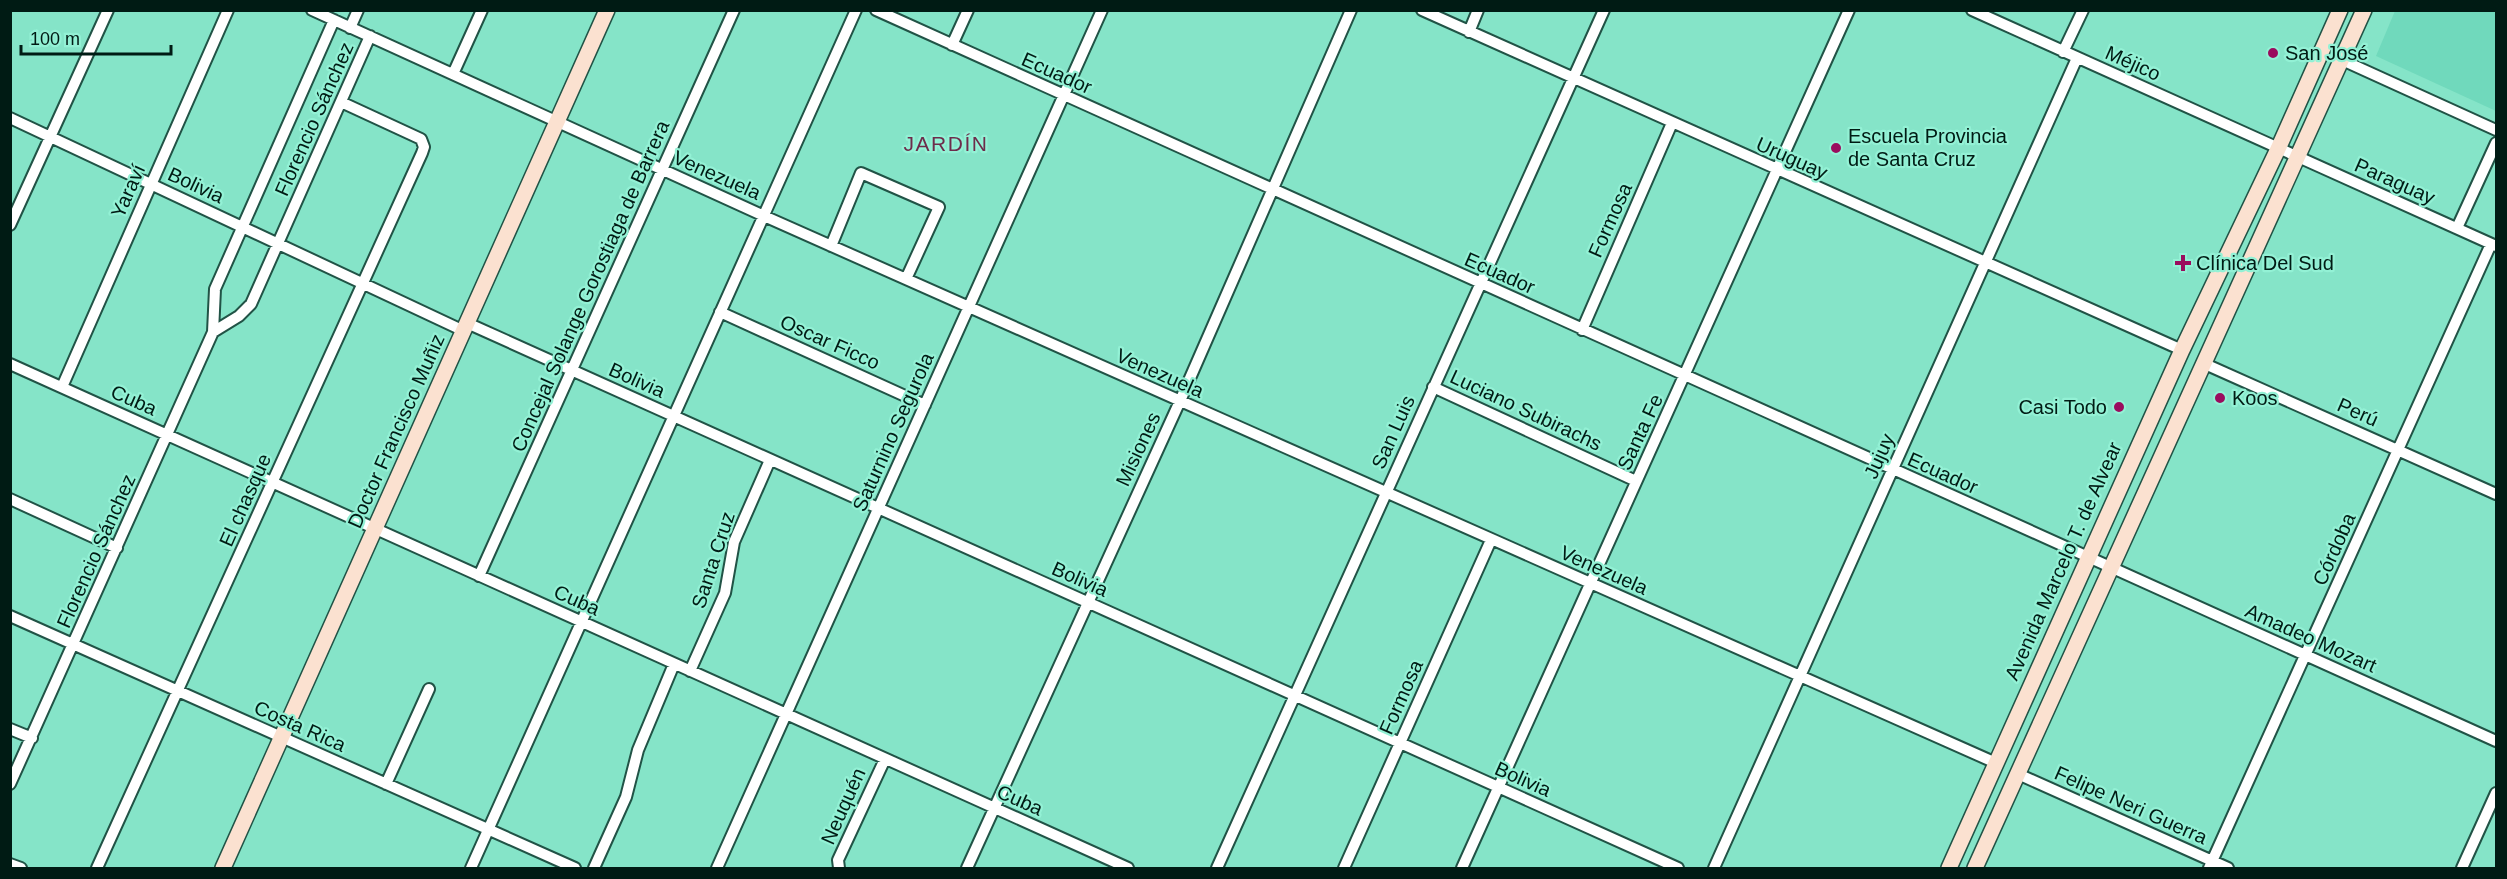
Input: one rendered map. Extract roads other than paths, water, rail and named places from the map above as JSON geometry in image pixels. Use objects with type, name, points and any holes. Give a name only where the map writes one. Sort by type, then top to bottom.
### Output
[{"type":"main road","name":"Doctor Francisco Muñiz","points":[[223,868],[608,10]]},
{"type":"main road","name":"Avenida Marcelo T. de Alvear","points":[[1949,868],[2182,350],[2278,149],[2340,10]]},
{"type":"main road","points":[[1975,868],[2364,10]]},
{"type":"street","points":[[10,225],[108,10]]},
{"type":"street","name":"Yaraví","points":[[62,387],[228,10]]},
{"type":"street","name":"Venezuela","points":[[312,10],[831,246],[1996,763]]},
{"type":"street","name":"Florencio Sánchez","points":[[350,27],[358,10]]},
{"type":"street","points":[[453,74],[482,10]]},
{"type":"street","name":"Concejal Solange Gorostiaga de Barrera","points":[[479,576],[734,10]]},
{"type":"street","points":[[471,868],[856,10]]},
{"type":"street","name":"Ecuador","points":[[876,10],[1892,471],[2110,567]]},
{"type":"street","points":[[952,45],[968,10]]},
{"type":"street","name":"Saturnino Segurola","points":[[717,868],[1102,10]]},
{"type":"street","name":"Misiones","points":[[967,868],[1086,602],[1180,401],[1352,10]]},
{"type":"street","name":"Uruguay","points":[[1422,10],[1777,171],[2182,350]]},
{"type":"street","points":[[1468,32],[1478,10]]},
{"type":"street","name":"San Luis","points":[[1217,868],[1604,10]]},
{"type":"street","name":"Santa Fe","points":[[1462,868],[1849,10]]},
{"type":"street","name":"Méjico","points":[[1972,10],[2278,149]]},
{"type":"street","points":[[2063,52],[2083,10]]},
{"type":"street","name":"Florencio Sánchez","points":[[10,784],[75,644],[213,332],[216,289],[334,20]]},
{"type":"street","name":"Florencio Sánchez","points":[[213,332],[239,316],[251,304],[370,36]]},
{"type":"street","name":"Jujuy","points":[[1714,868],[2077,58]]},
{"type":"street","points":[[2342,60],[2496,130]]},
{"type":"street","name":"El chasque","points":[[97,868],[424,147],[421,139],[341,102]]},
{"type":"street","name":"Bolivia","points":[[10,118],[363,283],[572,370],[1678,868]]},
{"type":"street","name":"Formosa","points":[[1582,330],[1672,123]]},
{"type":"street","points":[[2457,228],[2496,143]]},
{"type":"street","name":"Paraguay","points":[[2278,149],[2494,245]]},
{"type":"street","points":[[831,246],[861,174],[939,207],[906,279]]},
{"type":"street","name":"Córdoba","points":[[2210,865],[2307,656],[2398,450],[2494,245]]},
{"type":"street","name":"Oscar Ficco","points":[[720,312],[925,405]]},
{"type":"street","name":"Cuba","points":[[10,364],[1128,868]]},
{"type":"street","name":"Perú","points":[[2205,364],[2496,494]]},
{"type":"street","name":"Luciano Subirachs","points":[[1433,387],[1636,481]]},
{"type":"street","name":"Santa Cruz","points":[[690,671],[725,593],[734,542],[770,460]]},
{"type":"street","points":[[10,499],[117,548]]},
{"type":"street","name":"Formosa","points":[[1344,868],[1491,540]]},
{"type":"street","name":"Amadeo Mozart","points":[[2110,567],[2496,741]]},
{"type":"street","name":"Costa Rica","points":[[10,616],[575,868]]},
{"type":"street","points":[[594,868],[626,797],[638,750],[675,664]]},
{"type":"street","points":[[386,784],[429,689]]},
{"type":"street","points":[[10,729],[32,738]]},
{"type":"street","name":"Neuquén","points":[[839,868],[838,860],[885,759]]},
{"type":"street","name":"Felipe Neri Guerra","points":[[2018,774],[2210,865],[2228,868]]},
{"type":"street","points":[[2462,868],[2496,793]]},
{"type":"street","points":[[10,864],[21,868]]},
{"type":"place","name":"San José","points":[[2273,53]]},
{"type":"place","name":"Escuela Provincia de Santa Cruz","points":[[1836,148]]},
{"type":"place","name":"Clínica Del Sud","points":[[2183,263]]},
{"type":"place","name":"Koos","points":[[2220,398]]},
{"type":"place","name":"Casi Todo","points":[[2119,407]]},
{"type":"district","name":"JARDÍN","points":[[946,143]]}]
